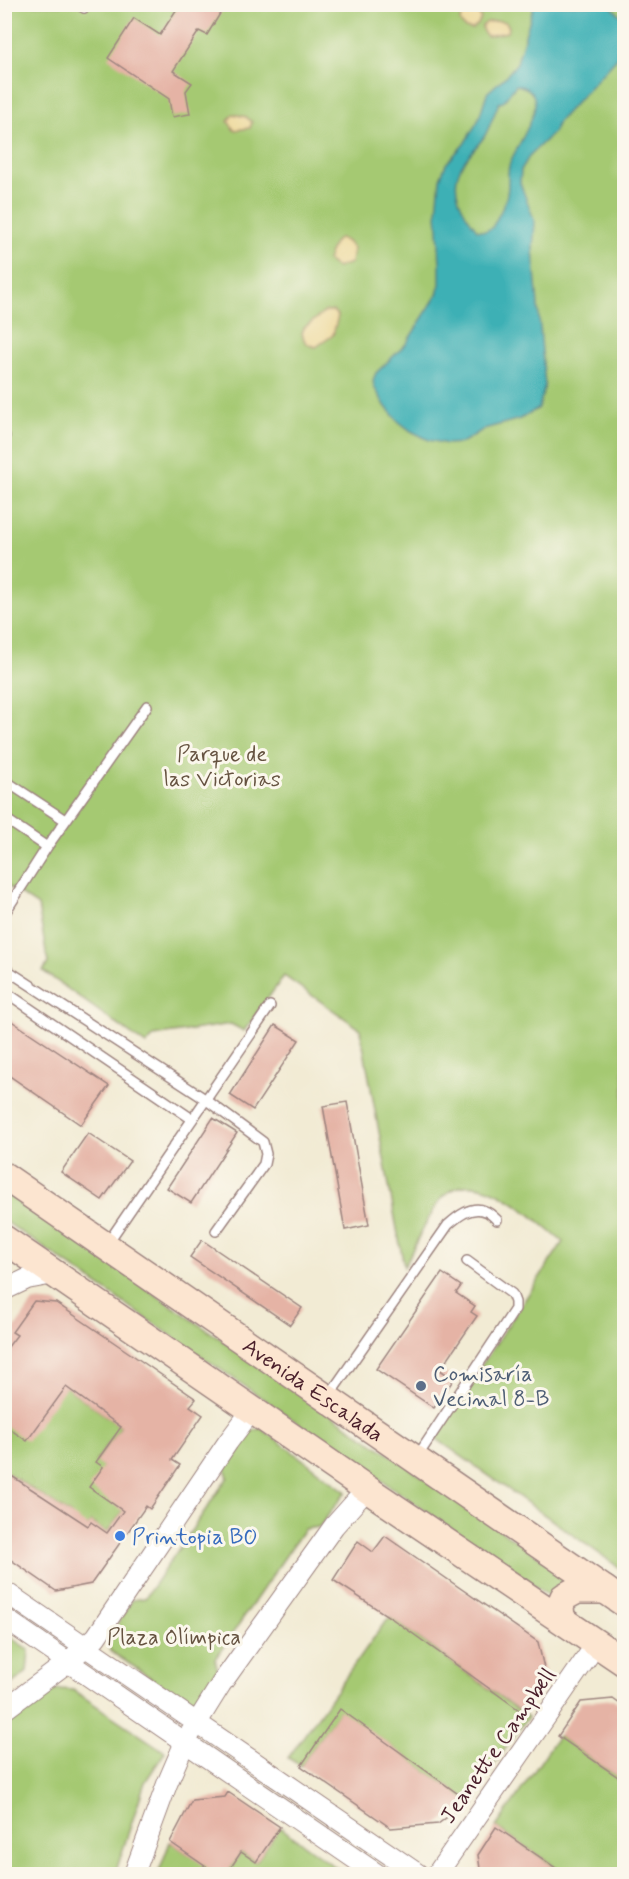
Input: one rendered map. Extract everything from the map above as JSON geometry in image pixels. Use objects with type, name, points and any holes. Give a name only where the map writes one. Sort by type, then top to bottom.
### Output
[{"type":"main road","name":"Avenida Escalada","points":[[4,1176],[615,1597]]},
{"type":"main road","points":[[4,1239],[367,1489],[623,1660]]},
{"type":"main road","points":[[561,1618],[560,1606],[564,1597],[578,1590],[615,1597]]},
{"type":"street","points":[[4,1290],[27,1279],[54,1274]]},
{"type":"street","points":[[4,1710],[68,1662],[96,1637],[252,1410]]},
{"type":"street","points":[[134,1875],[185,1742],[221,1684],[334,1526],[367,1489]]},
{"type":"street","points":[[4,1590],[418,1875]]},
{"type":"street","points":[[4,1618],[377,1875]]},
{"type":"street","name":"Jeanette Campbell","points":[[437,1875],[597,1643]]},
{"type":"lane","points":[[4,914],[65,820],[147,706]]},
{"type":"lane","points":[[4,780],[65,820]]},
{"type":"lane","points":[[4,818],[47,847]]},
{"type":"lane","points":[[4,968],[206,1100],[263,1142],[267,1154],[264,1164],[216,1231]]},
{"type":"lane","points":[[4,991],[192,1119]]},
{"type":"lane","points":[[106,1246],[270,1006]]},
{"type":"lane","points":[[327,1398],[448,1226],[460,1214],[477,1210],[486,1210],[497,1220]]},
{"type":"lane","points":[[415,1459],[515,1309],[512,1294],[467,1261]]},
{"type":"green space","name":"Parque de las Victorias","points":[[4,5],[624,5],[624,1571],[434,1437],[563,1242],[535,1218],[501,1195],[483,1188],[466,1186],[450,1191],[436,1206],[404,1267],[360,1029],[284,976],[244,1031],[231,1024],[154,1036],[146,1045],[43,971],[48,963],[38,906],[5,884]]},
{"type":"green space","points":[[4,1191],[566,1575],[552,1598],[5,1221]]},
{"type":"green space","points":[[66,1387],[121,1427],[96,1461],[135,1495],[107,1533],[91,1522],[75,1544],[53,1543],[71,1515],[5,1471],[4,1425]]},
{"type":"green space","name":"Plaza Olímpica","points":[[261,1428],[346,1492],[319,1527],[304,1529],[215,1659],[218,1671],[199,1698],[186,1701],[110,1651],[108,1643],[132,1600],[145,1598],[228,1477],[224,1466],[249,1432]]},
{"type":"green space","points":[[391,1618],[528,1717],[468,1801],[340,1710],[301,1766],[288,1758],[385,1622]]},
{"type":"green space","points":[[5,1634],[29,1650],[27,1672],[5,1689]]},
{"type":"green space","name":"Plaza Olímpica","points":[[58,1689],[73,1690],[165,1752],[145,1782],[115,1874],[5,1874],[5,1725],[45,1694]]},
{"type":"green space","points":[[558,1736],[624,1781],[624,1874],[566,1874],[496,1827]]},
{"type":"green space","points":[[280,1827],[343,1873],[226,1874],[241,1852],[256,1862]]},
{"type":"green space","points":[[170,1842],[218,1874],[158,1874]]},
{"type":"sand","points":[[467,8],[477,12],[481,18],[472,29],[465,28],[460,22],[461,15]]},
{"type":"sand","points":[[487,22],[506,22],[509,27],[507,32],[487,36],[483,32],[482,26]]},
{"type":"sand","points":[[233,114],[246,117],[252,122],[250,128],[234,130],[228,121]]},
{"type":"sand","points":[[339,238],[353,248],[351,263],[337,268],[327,260],[334,243]]},
{"type":"sand","points":[[326,311],[333,311],[338,316],[333,335],[316,347],[306,343],[302,333],[304,328]]},
{"type":"water","points":[[534,5],[610,5],[624,19],[624,50],[558,122],[553,133],[530,155],[521,170],[520,183],[535,222],[533,249],[545,385],[539,408],[520,419],[484,429],[462,443],[447,444],[429,440],[398,421],[386,407],[374,387],[373,380],[376,373],[406,344],[437,295],[440,284],[437,212],[440,179],[446,164],[464,144],[478,121],[487,93],[517,63]],"holes":[[[516,85],[529,90],[534,98],[534,108],[531,121],[509,166],[505,203],[492,228],[485,231],[477,230],[459,200],[456,183],[458,175],[463,163],[484,137],[499,103],[503,102]]]},
{"type":"building","points":[[180,4],[226,4],[207,35],[199,31],[173,71],[192,83],[186,91],[190,114],[172,117],[169,99],[108,58],[134,18],[160,35]]},
{"type":"building","points":[[4,1016],[109,1086],[81,1125],[4,1072]]},
{"type":"building","points":[[275,1025],[299,1040],[253,1110],[230,1095]]},
{"type":"building","points":[[347,1102],[369,1225],[345,1230],[323,1106]]},
{"type":"building","points":[[213,1118],[237,1133],[191,1203],[167,1188]]},
{"type":"building","points":[[88,1133],[130,1161],[102,1200],[61,1172]]},
{"type":"building","points":[[202,1240],[302,1308],[290,1325],[190,1257]]},
{"type":"building","points":[[442,1273],[461,1286],[456,1293],[475,1306],[471,1312],[477,1316],[440,1370],[454,1379],[434,1408],[376,1369]]},
{"type":"building","points":[[34,1301],[56,1303],[196,1399],[190,1406],[203,1415],[172,1460],[180,1465],[150,1509],[146,1506],[91,1584],[56,1591],[4,1555],[4,1471],[88,1526],[91,1522],[107,1533],[123,1511],[89,1487],[103,1467],[96,1462],[121,1427],[66,1387],[27,1441],[4,1425],[4,1352],[17,1335],[12,1332]]},
{"type":"building","points":[[385,1536],[538,1642],[546,1677],[522,1712],[391,1618],[333,1580],[358,1541],[373,1552]]},
{"type":"building","points":[[613,1699],[624,1707],[624,1781],[558,1736],[581,1702]]},
{"type":"building","points":[[340,1709],[468,1801],[438,1824],[391,1828],[301,1766]]},
{"type":"building","points":[[228,1792],[280,1827],[256,1862],[241,1852],[226,1875],[218,1875],[170,1842],[192,1800],[225,1797]]},
{"type":"building","points":[[496,1827],[566,1875],[481,1875],[478,1855]]},
{"type":"place","name":"Comisaría Vecinal 8-B","points":[[421,1386]]},
{"type":"place","name":"Printopia BO","points":[[120,1536]]}]
